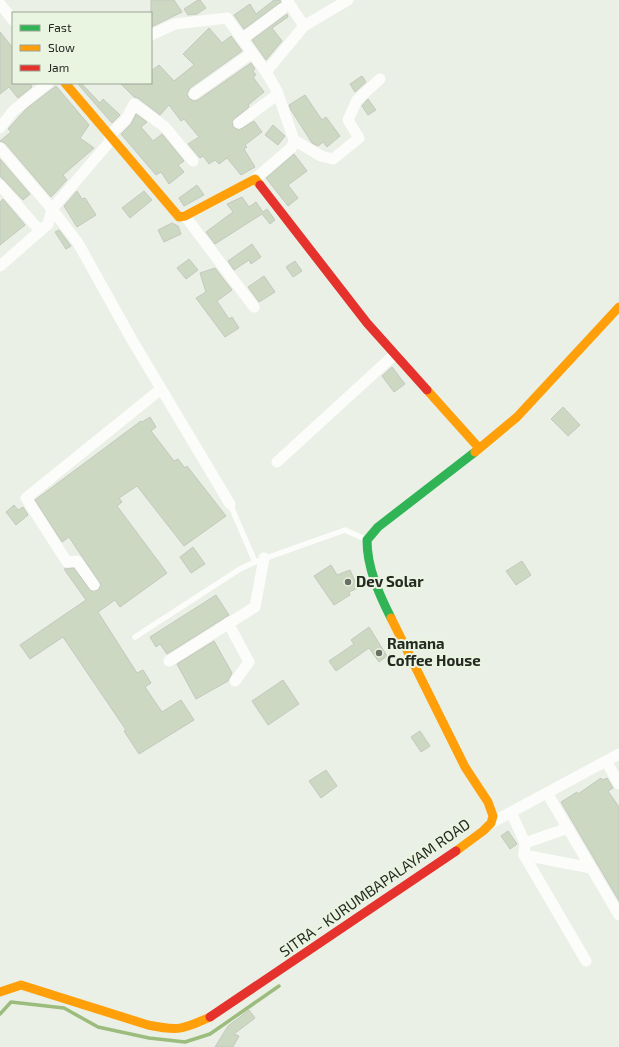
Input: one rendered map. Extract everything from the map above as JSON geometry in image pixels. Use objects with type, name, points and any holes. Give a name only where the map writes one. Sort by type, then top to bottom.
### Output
[{"type":"main road","points":[[66,84],[179,217],[185,216],[255,178],[367,324],[479,448]]},
{"type":"main road","points":[[367,540],[378,527],[517,417],[619,307]]},
{"type":"main road","name":"SITRA - KURUMBAPALAYAM ROAD","points":[[0,992],[21,985],[148,1025],[167,1029],[185,1029],[218,1013],[463,846],[491,823],[493,816],[488,802],[465,767],[382,600],[367,557],[367,540]]},
{"type":"street","points":[[266,72],[304,26],[333,4],[348,0]]},
{"type":"street","points":[[0,4],[12,19]]},
{"type":"street","points":[[242,39],[285,4],[304,26]]},
{"type":"street","points":[[152,35],[175,24],[227,18],[266,72],[278,94],[294,140],[292,147],[255,178]]},
{"type":"street","points":[[194,94],[252,53]]},
{"type":"street","points":[[294,140],[321,156],[333,159],[359,138],[348,120],[357,100],[380,79]]},
{"type":"street","points":[[0,128],[13,111],[47,84]]},
{"type":"street","points":[[239,123],[278,94]]},
{"type":"street","points":[[0,266],[48,224],[52,210],[126,119],[134,104],[165,127],[193,161]]},
{"type":"street","points":[[0,148],[78,243],[230,504]]},
{"type":"street","points":[[1,188],[40,231]]},
{"type":"street","points":[[185,216],[254,307]]},
{"type":"street","points":[[277,462],[395,354]]},
{"type":"street","points":[[94,585],[77,561],[67,562],[26,498],[162,389]]},
{"type":"street","points":[[169,660],[254,607],[260,560]]},
{"type":"street","points":[[228,623],[249,662],[235,681]]},
{"type":"street","points":[[491,823],[619,754]]},
{"type":"street","points":[[606,761],[619,784]]},
{"type":"street","points":[[547,793],[619,915]]},
{"type":"street","points":[[511,812],[524,843],[524,855],[586,961]]},
{"type":"street","points":[[524,843],[568,828]]},
{"type":"street","points":[[524,855],[591,868]]},
{"type":"lane","points":[[230,504],[260,560]]},
{"type":"lane","points":[[135,637],[240,570],[260,560],[345,530],[367,540]]},
{"type":"building","points":[[151,0],[174,0],[182,12],[152,27]]},
{"type":"building","points":[[200,0],[206,8],[197,14],[188,15],[184,9]]},
{"type":"building","points":[[274,0],[280,0],[281,2],[244,29],[234,15],[250,4],[256,14]]},
{"type":"building","points":[[287,14],[288,17],[272,28],[282,41],[266,60],[252,40]]},
{"type":"building","points":[[209,28],[222,43],[231,36],[242,51],[190,88],[187,94],[189,98],[194,101],[198,100],[251,63],[255,69],[253,71],[256,75],[253,77],[264,92],[232,121],[233,127],[239,130],[254,121],[262,132],[245,145],[247,147],[244,149],[255,167],[241,175],[227,158],[219,164],[215,160],[209,164],[203,156],[200,158],[188,144],[199,137],[184,119],[181,121],[169,105],[160,115],[138,98],[134,97],[121,84],[152,84],[152,70],[159,65],[174,81],[194,65],[183,54]]},
{"type":"building","points":[[0,32],[12,47],[12,84],[30,84],[32,87],[18,98],[9,87],[0,94]]},
{"type":"building","points":[[362,76],[366,82],[355,92],[350,84]]},
{"type":"building","points":[[78,84],[82,84],[100,103],[103,99],[120,115],[112,123]]},
{"type":"building","points":[[56,86],[89,125],[80,138],[94,148],[63,175],[67,180],[51,197],[5,143],[0,141],[11,132],[8,129],[26,109]]},
{"type":"building","points":[[305,95],[322,120],[326,117],[340,136],[327,147],[323,142],[318,146],[312,143],[291,110],[289,105]]},
{"type":"building","points":[[368,99],[376,110],[368,115],[362,106]]},
{"type":"building","points":[[136,114],[147,122],[141,127],[153,141],[162,134],[184,161],[178,165],[184,172],[169,184],[161,172],[156,175],[121,134],[131,124]]},
{"type":"building","points":[[273,125],[285,136],[278,145],[265,135]]},
{"type":"building","points":[[294,154],[307,171],[288,185],[298,198],[288,206],[266,178]]},
{"type":"building","points":[[0,159],[30,194],[23,200],[0,176]]},
{"type":"building","points":[[197,185],[204,195],[184,206],[179,198]]},
{"type":"building","points":[[77,191],[82,199],[85,198],[96,215],[77,227],[64,206]]},
{"type":"building","points":[[144,191],[152,200],[130,218],[122,208]]},
{"type":"building","points":[[242,197],[249,207],[256,202],[263,212],[267,209],[275,220],[270,224],[262,214],[215,244],[206,232],[233,212],[227,204]]},
{"type":"building","points":[[3,199],[25,225],[0,245],[0,202]]},
{"type":"building","points":[[172,223],[178,226],[181,234],[164,242],[158,230]]},
{"type":"building","points":[[59,230],[71,246],[66,249],[55,232]]},
{"type":"building","points":[[252,244],[261,257],[251,264],[249,260],[234,270],[228,261]]},
{"type":"building","points":[[189,259],[198,270],[186,279],[177,268]]},
{"type":"building","points":[[295,261],[302,271],[293,277],[286,267]]},
{"type":"building","points":[[215,268],[232,290],[217,301],[229,319],[232,317],[239,328],[225,337],[196,298],[206,292],[200,273]]},
{"type":"building","points":[[264,276],[275,292],[259,302],[248,287]]},
{"type":"building","points":[[392,367],[405,384],[394,392],[382,376]]},
{"type":"building","points":[[563,407],[580,425],[568,436],[551,419]]},
{"type":"building","points":[[150,417],[156,427],[151,431],[174,461],[178,459],[185,468],[187,466],[226,516],[184,546],[137,486],[119,498],[122,502],[117,506],[167,573],[120,607],[115,600],[98,612],[137,673],[143,670],[151,683],[145,687],[162,712],[181,700],[194,720],[139,754],[124,731],[126,730],[63,637],[30,659],[20,645],[86,600],[64,569],[74,568],[91,591],[98,590],[101,585],[69,537],[62,542],[35,500],[141,421],[142,422]]},
{"type":"building","points":[[14,505],[18,510],[23,507],[28,515],[16,525],[6,512]]},
{"type":"building","points":[[193,547],[205,564],[191,573],[180,557]]},
{"type":"building","points":[[522,561],[531,575],[516,585],[506,571]]},
{"type":"building","points":[[331,565],[337,575],[350,570],[358,588],[349,592],[350,595],[334,605],[314,576]]},
{"type":"building","points":[[216,595],[229,615],[167,654],[160,644],[156,647],[150,637]]},
{"type":"building","points":[[369,627],[387,656],[379,662],[369,648],[336,671],[329,661],[354,644],[351,640]]},
{"type":"building","points":[[214,641],[232,673],[228,681],[196,699],[177,664]]},
{"type":"building","points":[[283,680],[299,704],[268,725],[252,701]]},
{"type":"building","points":[[420,731],[430,746],[421,752],[411,737]]},
{"type":"building","points":[[326,770],[337,786],[321,798],[309,781]]},
{"type":"building","points":[[601,778],[603,780],[607,778],[613,788],[608,791],[619,807],[619,901],[561,802],[577,792],[578,794]]},
{"type":"building","points":[[508,831],[517,844],[510,849],[501,836]]},
{"type":"building","points":[[249,1010],[255,1018],[234,1034],[239,1036],[233,1047],[215,1047],[228,1026]]},
{"type":"waterway","points":[[0,1014],[11,1002],[64,1008],[98,1027],[149,1038],[185,1042],[210,1034],[279,986]]},
{"type":"traffic: fast","points":[[391,618],[371,571],[367,540],[378,527],[475,452]]},
{"type":"traffic: slow","points":[[66,84],[179,217],[185,216],[255,179],[260,185]]},
{"type":"traffic: slow","points":[[475,452],[517,417],[619,307]]},
{"type":"traffic: slow","points":[[427,390],[479,448]]},
{"type":"traffic: slow","points":[[391,618],[465,767],[488,802],[493,816],[491,823],[483,831],[456,851]]},
{"type":"traffic: slow","points":[[0,992],[21,985],[148,1025],[173,1029],[193,1025],[210,1017]]},
{"type":"traffic: jam","points":[[260,185],[367,323],[427,390]]},
{"type":"traffic: jam","points":[[210,1017],[456,851]]},
{"type":"place","name":"Dev Solar","points":[[348,582]]},
{"type":"place","name":"Ramana Coffee House","points":[[379,653]]}]
